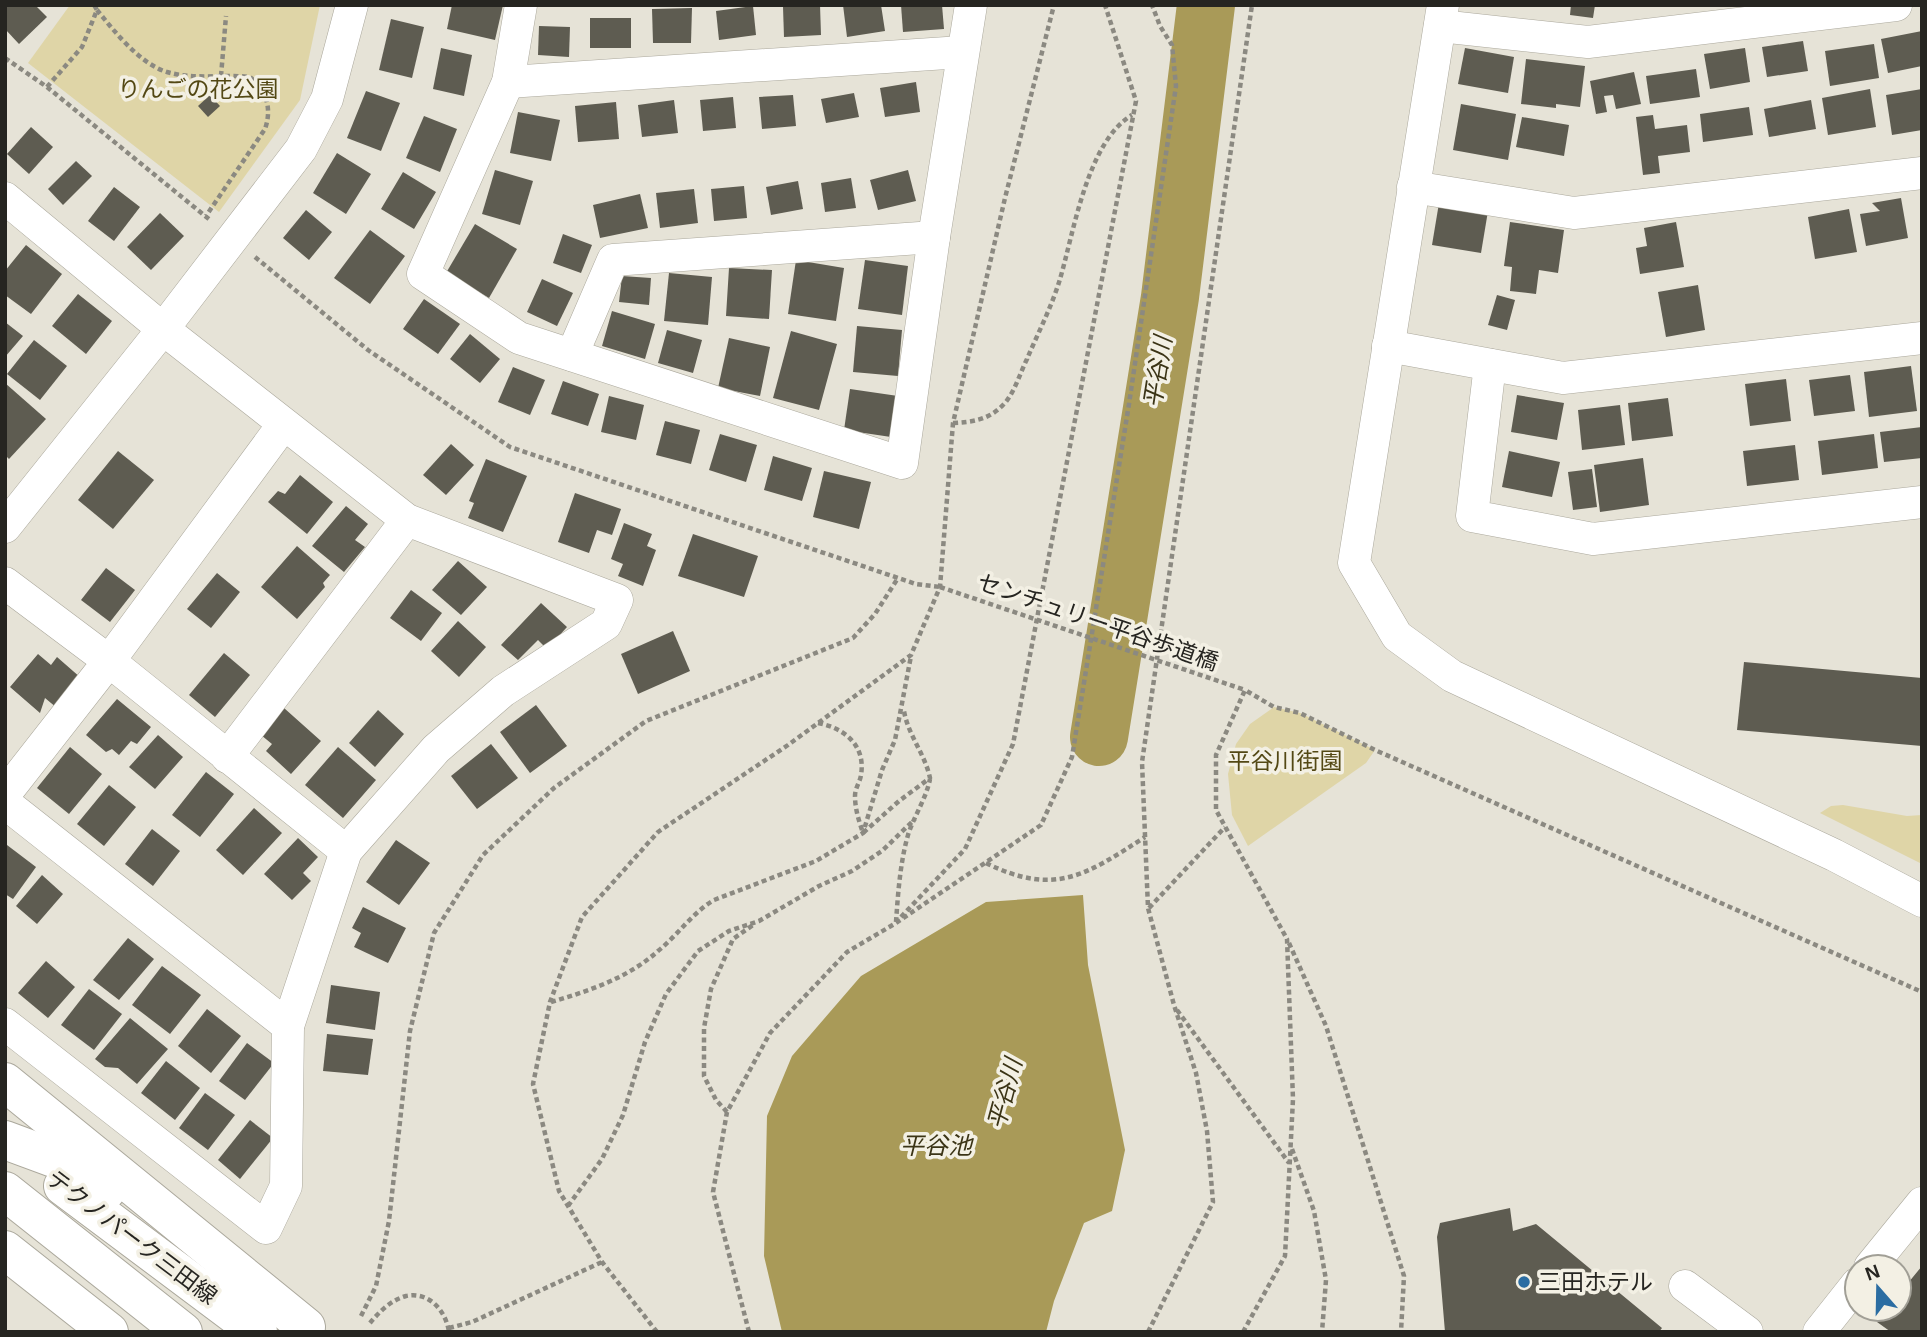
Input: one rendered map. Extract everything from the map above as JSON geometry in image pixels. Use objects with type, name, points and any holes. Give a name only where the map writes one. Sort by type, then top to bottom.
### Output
[{"type":"main road","points":[[5,1082],[310,1329]]},
{"type":"main road","points":[[5,1142],[67,1163],[245,1291],[310,1329]]},
{"type":"main road","name":"テクノパーク三田線","points":[[5,1142],[258,1332]]},
{"type":"main road","name":"テクノパーク三田線","points":[[5,1191],[183,1332]]},
{"type":"main road","points":[[5,1197],[139,1332]]},
{"type":"main road","points":[[5,1250],[109,1332]]},
{"type":"street","points":[[5,527],[163,329],[301,149],[327,99],[352,5]]},
{"type":"street","points":[[521,5],[508,82],[423,274],[519,338],[902,463],[971,5]]},
{"type":"street","points":[[1896,5],[1588,42],[1442,15],[1354,563],[1397,636],[1452,676],[1834,855],[1922,901]]},
{"type":"street","points":[[508,82],[962,52]]},
{"type":"street","points":[[1413,187],[1574,213],[1922,173]]},
{"type":"street","points":[[5,1024],[266,1228],[286,1186],[288,1026],[346,851],[436,749],[503,691],[606,624],[617,600],[407,520],[10,210]]},
{"type":"street","points":[[572,355],[613,260],[934,237]]},
{"type":"street","points":[[1388,346],[1563,378],[1922,338]]},
{"type":"street","points":[[1490,365],[1472,516],[1593,539],[1922,502]]},
{"type":"street","points":[[5,793],[109,661],[283,425]]},
{"type":"street","points":[[227,757],[407,520]]},
{"type":"street","points":[[5,583],[109,661],[346,851]]},
{"type":"street","points":[[5,803],[288,1026]]},
{"type":"street","points":[[1882,1253],[1922,1203]]},
{"type":"street","points":[[1685,1286],[1747,1332]]},
{"type":"street","points":[[1819,1332],[1843,1302]]},
{"type":"path","points":[[863,832],[882,770],[895,740],[911,655],[940,587],[953,423],[1005,198],[1054,5]]},
{"type":"path","points":[[896,923],[965,849],[1013,744],[1136,101],[1105,5]]},
{"type":"path","points":[[749,1332],[713,1192],[726,1112],[770,1033],[847,952],[896,923],[1041,825],[1072,757],[1131,391],[1176,86],[1172,45],[1160,26],[1152,5]]},
{"type":"path","points":[[1148,1332],[1213,1202],[1207,1130],[1196,1073],[1174,1005],[1148,908],[1142,762],[1252,5]]},
{"type":"path","points":[[96,8],[139,55],[166,72],[250,77],[264,92],[270,115],[265,129],[205,217]]},
{"type":"path","points":[[47,87],[82,47],[96,8]]},
{"type":"path","points":[[220,76],[226,16]]},
{"type":"path","name":"センチュリー平谷歩道橋","points":[[5,58],[47,87],[368,350],[510,447],[916,584],[940,587],[1245,690],[1274,707],[1300,713],[1375,750],[1922,992]]},
{"type":"path","points":[[953,423],[979,421],[1003,406],[1016,383],[1060,282],[1079,206],[1100,153],[1120,122],[1133,115]]},
{"type":"path","points":[[361,1316],[376,1286],[389,1221],[410,1031],[434,933],[483,855],[554,788],[646,721],[853,638],[876,614],[898,578]]},
{"type":"path","points":[[657,1332],[602,1262],[559,1191],[533,1084],[550,1002],[582,917],[657,832],[818,723],[911,655]]},
{"type":"path","points":[[1245,690],[1216,755],[1216,810],[1287,939],[1326,1026],[1404,1276],[1401,1332]]},
{"type":"path","points":[[896,923],[898,891],[908,835],[927,793],[930,778],[927,763],[906,720],[903,707]]},
{"type":"path","points":[[818,723],[833,726],[845,733],[858,748],[862,765],[855,800],[863,832]]},
{"type":"path","points":[[550,1002],[599,988],[655,954],[682,930],[699,909],[714,900],[816,861],[863,832],[930,778]]},
{"type":"path","points":[[726,1112],[716,1100],[704,1076],[704,1028],[711,989],[733,939],[759,921],[819,886],[852,871],[883,851],[915,819]]},
{"type":"path","points":[[1148,908],[1225,827]]},
{"type":"path","points":[[986,863],[1009,874],[1043,881],[1057,880],[1085,872],[1146,836]]},
{"type":"path","points":[[568,1206],[601,1159],[624,1115],[645,1042],[666,994],[698,951],[729,931],[759,921]]},
{"type":"path","points":[[1243,1332],[1285,1255],[1293,1099],[1287,939]]},
{"type":"path","points":[[1174,1005],[1290,1164]]},
{"type":"path","points":[[1291,1146],[1314,1211],[1326,1280],[1322,1332]]},
{"type":"path","points":[[370,1323],[380,1311],[393,1302],[407,1296],[416,1296],[438,1307],[449,1330],[602,1262]]},
{"type":"green space","name":"りんごの花公園","points":[[70,5],[320,5],[300,100],[219,212],[28,63]]},
{"type":"green space","name":"平谷川街園","points":[[1274,707],[1300,713],[1375,750],[1366,763],[1248,846],[1232,815],[1228,774],[1236,744],[1250,724]]},
{"type":"green space","points":[[1843,805],[1907,816],[1922,815],[1922,864],[1820,813],[1831,806]]},
{"type":"water","name":"平谷池","points":[[1083,895],[1088,965],[1125,1150],[1112,1211],[1084,1223],[1054,1301],[1046,1332],[782,1332],[764,1256],[767,1116],[792,1056],[861,976],[986,902]]},
{"type":"building","points":[[5,5],[35,5],[47,17],[19,44],[5,29]]},
{"type":"building","points":[[452,5],[503,5],[495,40],[447,29]]},
{"type":"building","points":[[820,5],[821,35],[784,37],[783,7]]},
{"type":"building","points":[[843,5],[881,5],[885,31],[847,37]]},
{"type":"building","points":[[901,5],[942,5],[944,29],[903,32]]},
{"type":"building","points":[[1571,5],[1595,5],[1593,18],[1570,15]]},
{"type":"building","points":[[753,6],[756,35],[719,40],[716,11]]},
{"type":"building","points":[[692,8],[691,43],[653,43],[652,9]]},
{"type":"building","points":[[590,18],[631,18],[631,48],[590,48]]},
{"type":"building","points":[[391,19],[424,27],[412,78],[379,70]]},
{"type":"building","points":[[539,26],[570,27],[569,57],[538,55]]},
{"type":"building","points":[[1922,31],[1922,66],[1888,73],[1881,39]]},
{"type":"building","points":[[1803,41],[1808,71],[1767,77],[1762,47]]},
{"type":"building","points":[[1874,44],[1879,78],[1830,86],[1825,51]]},
{"type":"building","points":[[441,48],[472,55],[464,96],[433,89]]},
{"type":"building","points":[[1465,48],[1514,57],[1508,93],[1458,84]]},
{"type":"building","points":[[1745,48],[1750,82],[1710,89],[1704,54]]},
{"type":"building","points":[[1526,59],[1585,66],[1580,107],[1556,104],[1556,108],[1521,104]]},
{"type":"building","points":[[1696,69],[1700,97],[1650,104],[1646,76]]},
{"type":"building","points":[[1634,72],[1641,104],[1616,109],[1613,95],[1604,96],[1607,112],[1596,114],[1590,81]]},
{"type":"building","points":[[916,82],[920,112],[885,117],[880,88]]},
{"type":"building","points":[[1870,89],[1876,127],[1828,135],[1822,98]]},
{"type":"building","points":[[1922,89],[1922,130],[1892,135],[1886,95]]},
{"type":"building","points":[[366,91],[400,103],[381,151],[347,138]]},
{"type":"building","points":[[854,93],[859,117],[826,123],[821,99]]},
{"type":"building","points":[[210,95],[220,106],[208,117],[198,106]]},
{"type":"building","points":[[793,95],[796,126],[762,129],[759,97]]},
{"type":"building","points":[[733,97],[736,128],[703,131],[700,100]]},
{"type":"building","points":[[674,100],[678,133],[642,137],[638,105]]},
{"type":"building","points":[[1811,100],[1816,129],[1769,137],[1764,109]]},
{"type":"building","points":[[616,102],[619,139],[578,142],[575,106]]},
{"type":"building","points":[[1461,104],[1516,114],[1508,160],[1453,150]]},
{"type":"building","points":[[1749,107],[1753,135],[1703,142],[1700,114]]},
{"type":"building","points":[[518,112],[560,120],[551,161],[510,153]]},
{"type":"building","points":[[1653,115],[1655,129],[1687,125],[1690,152],[1658,156],[1660,173],[1643,175],[1636,117]]},
{"type":"building","points":[[424,116],[457,129],[440,172],[406,158]]},
{"type":"building","points":[[1522,117],[1569,125],[1564,156],[1516,147]]},
{"type":"building","points":[[31,127],[53,147],[29,174],[7,154]]},
{"type":"building","points":[[337,153],[371,174],[346,214],[313,193]]},
{"type":"building","points":[[76,161],[92,176],[63,205],[48,189]]},
{"type":"building","points":[[495,170],[533,181],[520,225],[482,214]]},
{"type":"building","points":[[908,170],[916,201],[878,210],[870,180]]},
{"type":"building","points":[[403,172],[436,192],[414,229],[381,209]]},
{"type":"building","points":[[851,178],[856,208],[825,212],[821,183]]},
{"type":"building","points":[[798,181],[803,209],[771,215],[766,187]]},
{"type":"building","points":[[744,186],[747,218],[714,221],[711,189]]},
{"type":"building","points":[[114,187],[140,207],[114,241],[88,221]]},
{"type":"building","points":[[694,189],[698,223],[660,228],[656,193]]},
{"type":"building","points":[[640,194],[648,228],[600,238],[593,205]]},
{"type":"building","points":[[1901,198],[1908,238],[1866,246],[1860,214],[1880,211],[1872,203]]},
{"type":"building","points":[[1439,203],[1488,211],[1481,253],[1432,245]]},
{"type":"building","points":[[1849,209],[1857,252],[1815,259],[1808,217]]},
{"type":"building","points":[[306,210],[332,232],[309,260],[283,238]]},
{"type":"building","points":[[160,213],[184,236],[151,270],[127,247]]},
{"type":"building","points":[[1510,222],[1564,230],[1558,273],[1539,270],[1536,294],[1510,291],[1512,267],[1504,266]]},
{"type":"building","points":[[1676,222],[1684,267],[1640,274],[1636,248],[1647,246],[1644,228]]},
{"type":"building","points":[[475,224],[517,249],[489,298],[446,273]]},
{"type":"building","points":[[370,230],[405,256],[370,304],[334,278]]},
{"type":"building","points":[[563,234],[592,245],[581,273],[553,263]]},
{"type":"building","points":[[26,245],[62,274],[31,314],[5,295],[5,271]]},
{"type":"building","points":[[796,260],[844,268],[836,321],[788,314]]},
{"type":"building","points":[[865,260],[908,266],[902,315],[858,309]]},
{"type":"building","points":[[729,268],[772,270],[769,319],[726,316]]},
{"type":"building","points":[[669,273],[712,277],[708,325],[664,321]]},
{"type":"building","points":[[622,276],[651,278],[649,305],[619,302]]},
{"type":"building","points":[[542,279],[573,293],[557,326],[527,312]]},
{"type":"building","points":[[1698,285],[1705,330],[1666,337],[1658,292]]},
{"type":"building","points":[[78,294],[112,321],[86,354],[52,326]]},
{"type":"building","points":[[1497,295],[1515,300],[1507,330],[1488,325]]},
{"type":"building","points":[[424,299],[460,324],[438,354],[403,329]]},
{"type":"building","points":[[612,311],[655,324],[645,359],[602,346]]},
{"type":"building","points":[[5,322],[23,336],[5,357]]},
{"type":"building","points":[[857,326],[902,330],[898,376],[853,372]]},
{"type":"building","points":[[667,330],[702,340],[693,373],[658,363]]},
{"type":"building","points":[[791,331],[837,344],[819,410],[773,398]]},
{"type":"building","points":[[470,334],[500,359],[480,383],[450,359]]},
{"type":"building","points":[[729,338],[770,347],[760,396],[718,388]]},
{"type":"building","points":[[34,340],[67,366],[40,400],[7,374]]},
{"type":"building","points":[[1911,366],[1917,411],[1869,417],[1864,372]]},
{"type":"building","points":[[513,367],[545,380],[530,415],[498,402]]},
{"type":"building","points":[[1850,375],[1855,411],[1814,416],[1809,380]]},
{"type":"building","points":[[1786,379],[1791,421],[1750,426],[1745,384]]},
{"type":"building","points":[[563,381],[599,394],[588,426],[551,414]]},
{"type":"building","points":[[5,383],[46,419],[9,459],[5,455]]},
{"type":"building","points":[[850,389],[898,396],[891,437],[844,430]]},
{"type":"building","points":[[1517,395],[1564,403],[1557,440],[1511,432]]},
{"type":"building","points":[[609,396],[644,405],[636,440],[601,432]]},
{"type":"building","points":[[1668,398],[1673,436],[1632,441],[1628,403]]},
{"type":"building","points":[[1620,405],[1625,445],[1582,450],[1578,410]]},
{"type":"building","points":[[665,421],[700,430],[691,464],[656,455]]},
{"type":"building","points":[[1922,427],[1922,458],[1884,462],[1880,432]]},
{"type":"building","points":[[720,434],[757,445],[746,482],[709,470]]},
{"type":"building","points":[[1874,434],[1878,468],[1822,475],[1818,441]]},
{"type":"building","points":[[451,444],[474,465],[446,495],[423,475]]},
{"type":"building","points":[[1795,445],[1799,480],[1747,486],[1743,451]]},
{"type":"building","points":[[118,451],[154,480],[113,529],[78,500]]},
{"type":"building","points":[[1509,451],[1560,462],[1552,497],[1502,487]]},
{"type":"building","points":[[773,456],[812,468],[802,501],[764,490]]},
{"type":"building","points":[[1643,458],[1649,505],[1600,512],[1594,465]]},
{"type":"building","points":[[486,459],[527,476],[503,532],[468,518],[474,503],[469,501]]},
{"type":"building","points":[[1592,469],[1597,507],[1573,510],[1568,472]]},
{"type":"building","points":[[824,471],[871,482],[859,529],[813,517]]},
{"type":"building","points":[[300,475],[333,502],[307,534],[268,502],[278,491],[285,494]]},
{"type":"building","points":[[575,493],[621,509],[612,535],[597,530],[589,553],[558,542]]},
{"type":"building","points":[[346,506],[368,524],[355,540],[365,547],[344,572],[312,546]]},
{"type":"building","points":[[624,523],[652,534],[647,546],[656,550],[643,586],[618,576],[623,564],[611,559]]},
{"type":"building","points":[[693,534],[758,556],[744,597],[678,576]]},
{"type":"building","points":[[297,546],[330,575],[323,583],[325,587],[297,619],[261,587]]},
{"type":"building","points":[[458,561],[487,587],[461,615],[432,590]]},
{"type":"building","points":[[106,568],[135,590],[110,622],[81,600]]},
{"type":"building","points":[[217,573],[240,592],[211,628],[187,609]]},
{"type":"building","points":[[411,590],[442,613],[421,641],[390,618]]},
{"type":"building","points":[[541,603],[567,627],[547,649],[538,640],[518,660],[501,645]]},
{"type":"building","points":[[458,621],[486,647],[459,677],[431,651]]},
{"type":"building","points":[[673,631],[690,671],[638,694],[621,654]]},
{"type":"building","points":[[224,653],[250,675],[215,717],[189,695]]},
{"type":"building","points":[[38,654],[51,665],[57,657],[81,678],[57,708],[45,698],[40,713],[10,687]]},
{"type":"building","points":[[1744,662],[1922,678],[1922,746],[1737,730]]},
{"type":"building","points":[[117,699],[151,727],[137,744],[131,741],[119,755],[112,749],[106,752],[86,735]]},
{"type":"building","points":[[536,705],[567,746],[530,773],[500,732]]},
{"type":"building","points":[[284,708],[321,741],[291,774],[266,751],[272,744],[261,735]]},
{"type":"building","points":[[378,710],[404,734],[375,767],[349,743]]},
{"type":"building","points":[[158,735],[183,757],[155,789],[129,767]]},
{"type":"building","points":[[491,744],[518,778],[477,809],[451,776]]},
{"type":"building","points":[[70,747],[102,774],[69,814],[37,788]]},
{"type":"building","points":[[338,747],[376,780],[343,818],[305,785]]},
{"type":"building","points":[[206,772],[234,794],[200,837],[172,815]]},
{"type":"building","points":[[109,785],[136,807],[104,846],[77,824]]},
{"type":"building","points":[[254,808],[282,833],[243,875],[216,850]]},
{"type":"building","points":[[152,829],[180,851],[153,886],[125,864]]},
{"type":"building","points":[[298,838],[318,857],[303,873],[311,881],[292,900],[264,874]]},
{"type":"building","points":[[396,840],[430,863],[399,905],[366,882]]},
{"type":"building","points":[[7,845],[36,867],[13,899],[5,894]]},
{"type":"building","points":[[42,875],[63,894],[37,924],[16,906]]},
{"type":"building","points":[[363,907],[406,928],[388,963],[354,947],[361,933],[352,928]]},
{"type":"building","points":[[128,938],[154,959],[119,1000],[93,980]]},
{"type":"building","points":[[46,961],[75,987],[48,1018],[18,993]]},
{"type":"building","points":[[162,966],[201,995],[170,1034],[132,1005]]},
{"type":"building","points":[[331,985],[380,992],[375,1030],[326,1023]]},
{"type":"building","points":[[89,989],[122,1014],[94,1050],[61,1025]]},
{"type":"building","points":[[207,1009],[241,1036],[211,1073],[178,1046]]},
{"type":"building","points":[[130,1018],[168,1049],[137,1084],[118,1068],[105,1067],[95,1059]]},
{"type":"building","points":[[327,1034],[373,1039],[368,1075],[323,1071]]},
{"type":"building","points":[[247,1043],[274,1063],[245,1100],[219,1081]]},
{"type":"building","points":[[166,1061],[200,1088],[175,1120],[141,1093]]},
{"type":"building","points":[[205,1093],[235,1115],[208,1150],[179,1128]]},
{"type":"building","points":[[250,1120],[273,1138],[240,1179],[218,1160]]},
{"type":"building","name":"三田ホテル","points":[[1510,1208],[1513,1231],[1536,1224],[1662,1328],[1659,1332],[1445,1332],[1437,1237],[1440,1223]]},
{"type":"building","points":[[1922,1266],[1922,1332],[1891,1332],[1878,1323],[1913,1323],[1913,1277]]},
{"type":"waterway","name":"平谷川","points":[[1099,737],[1170,297],[1206,5]]},
{"type":"place","name":"三田ホテル","points":[[1524,1282]]}]
